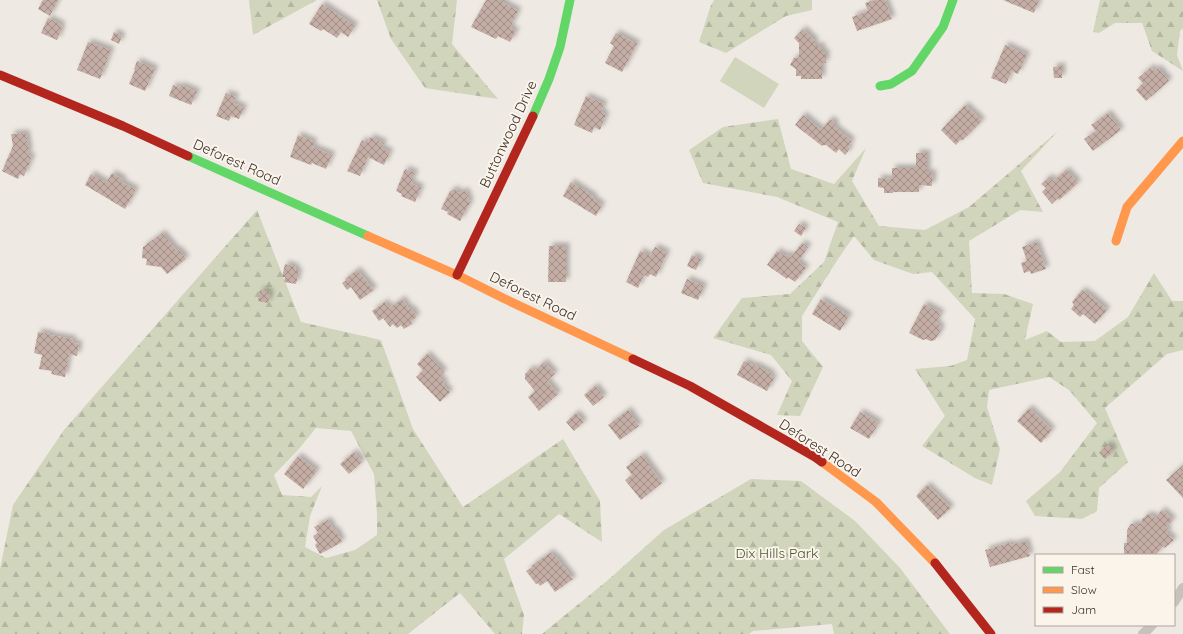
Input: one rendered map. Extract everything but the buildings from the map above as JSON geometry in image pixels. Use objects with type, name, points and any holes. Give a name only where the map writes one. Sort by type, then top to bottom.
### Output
[{"type":"street","name":"Buttonwood Drive","points":[[457,275],[525,134],[549,79],[560,47],[570,0]]},
{"type":"street","points":[[880,86],[891,84],[912,71],[943,27],[953,0]]},
{"type":"street","name":"Deforest Road","points":[[0,75],[129,129],[457,275],[690,386],[815,457],[876,502],[940,568],[991,634]]},
{"type":"street","points":[[1116,241],[1127,208],[1183,141]]},
{"type":"street","points":[[1175,600],[1183,588]]},
{"type":"street","points":[[1143,634],[1151,626]]},
{"type":"green space","points":[[249,0],[317,0],[253,35]]},
{"type":"green space","points":[[377,0],[457,0],[452,44],[498,99],[425,88],[391,39]]},
{"type":"green space","points":[[714,0],[812,0],[812,10],[786,16],[726,53],[699,42]]},
{"type":"green space","points":[[1100,0],[1183,0],[1183,28],[1180,31],[1177,55],[1183,71],[1152,51],[1142,23],[1115,23],[1099,33],[1093,32]]},
{"type":"green space","points":[[735,57],[779,84],[764,108],[720,81]]},
{"type":"green space","points":[[778,119],[791,169],[834,184],[866,148],[852,181],[879,226],[925,230],[969,207],[1058,131],[1021,171],[1043,212],[1020,210],[969,241],[972,293],[1004,294],[1033,304],[1025,340],[1047,331],[1061,342],[1095,341],[1128,317],[1154,273],[1172,301],[1183,301],[1183,350],[1167,354],[1105,408],[1128,462],[1099,488],[1097,511],[1082,519],[1035,516],[1026,501],[1060,472],[1097,423],[1069,390],[1049,377],[989,390],[987,407],[1000,449],[992,485],[975,478],[922,446],[945,416],[915,369],[950,366],[967,360],[975,319],[932,272],[913,274],[874,260],[854,236],[802,316],[802,341],[823,367],[800,416],[777,415],[792,381],[771,355],[713,338],[742,298],[790,294],[824,262],[838,222],[777,197],[703,183],[689,150],[723,127]]},
{"type":"green space","points":[[257,210],[301,322],[381,340],[413,429],[463,507],[563,439],[600,501],[602,542],[559,514],[504,559],[524,615],[522,634],[495,634],[460,593],[408,634],[0,634],[0,569],[13,505],[64,430]],"holes":[[[316,428],[351,431],[374,474],[377,535],[355,550],[326,558],[305,547],[310,516],[322,486],[311,497],[282,495],[274,475],[298,450]]]},
{"type":"green space","name":"Dix Hills Park","points":[[751,479],[801,481],[855,521],[900,568],[950,634],[834,634],[832,624],[753,631],[749,634],[542,634],[608,580],[664,530]]},
{"type":"traffic: fast","points":[[533,116],[549,79],[560,47],[570,0]]},
{"type":"traffic: fast","points":[[880,86],[891,84],[912,71],[943,27],[953,0]]},
{"type":"traffic: fast","points":[[188,156],[368,236]]},
{"type":"traffic: slow","points":[[1116,241],[1127,207],[1183,141]]},
{"type":"traffic: slow","points":[[368,236],[457,275],[633,359]]},
{"type":"traffic: slow","points":[[822,462],[876,502],[935,563]]},
{"type":"traffic: jam","points":[[0,75],[123,126],[188,156]]},
{"type":"traffic: jam","points":[[457,275],[533,116]]},
{"type":"traffic: jam","points":[[633,359],[690,386],[822,462]]},
{"type":"traffic: jam","points":[[935,563],[991,634]]}]
